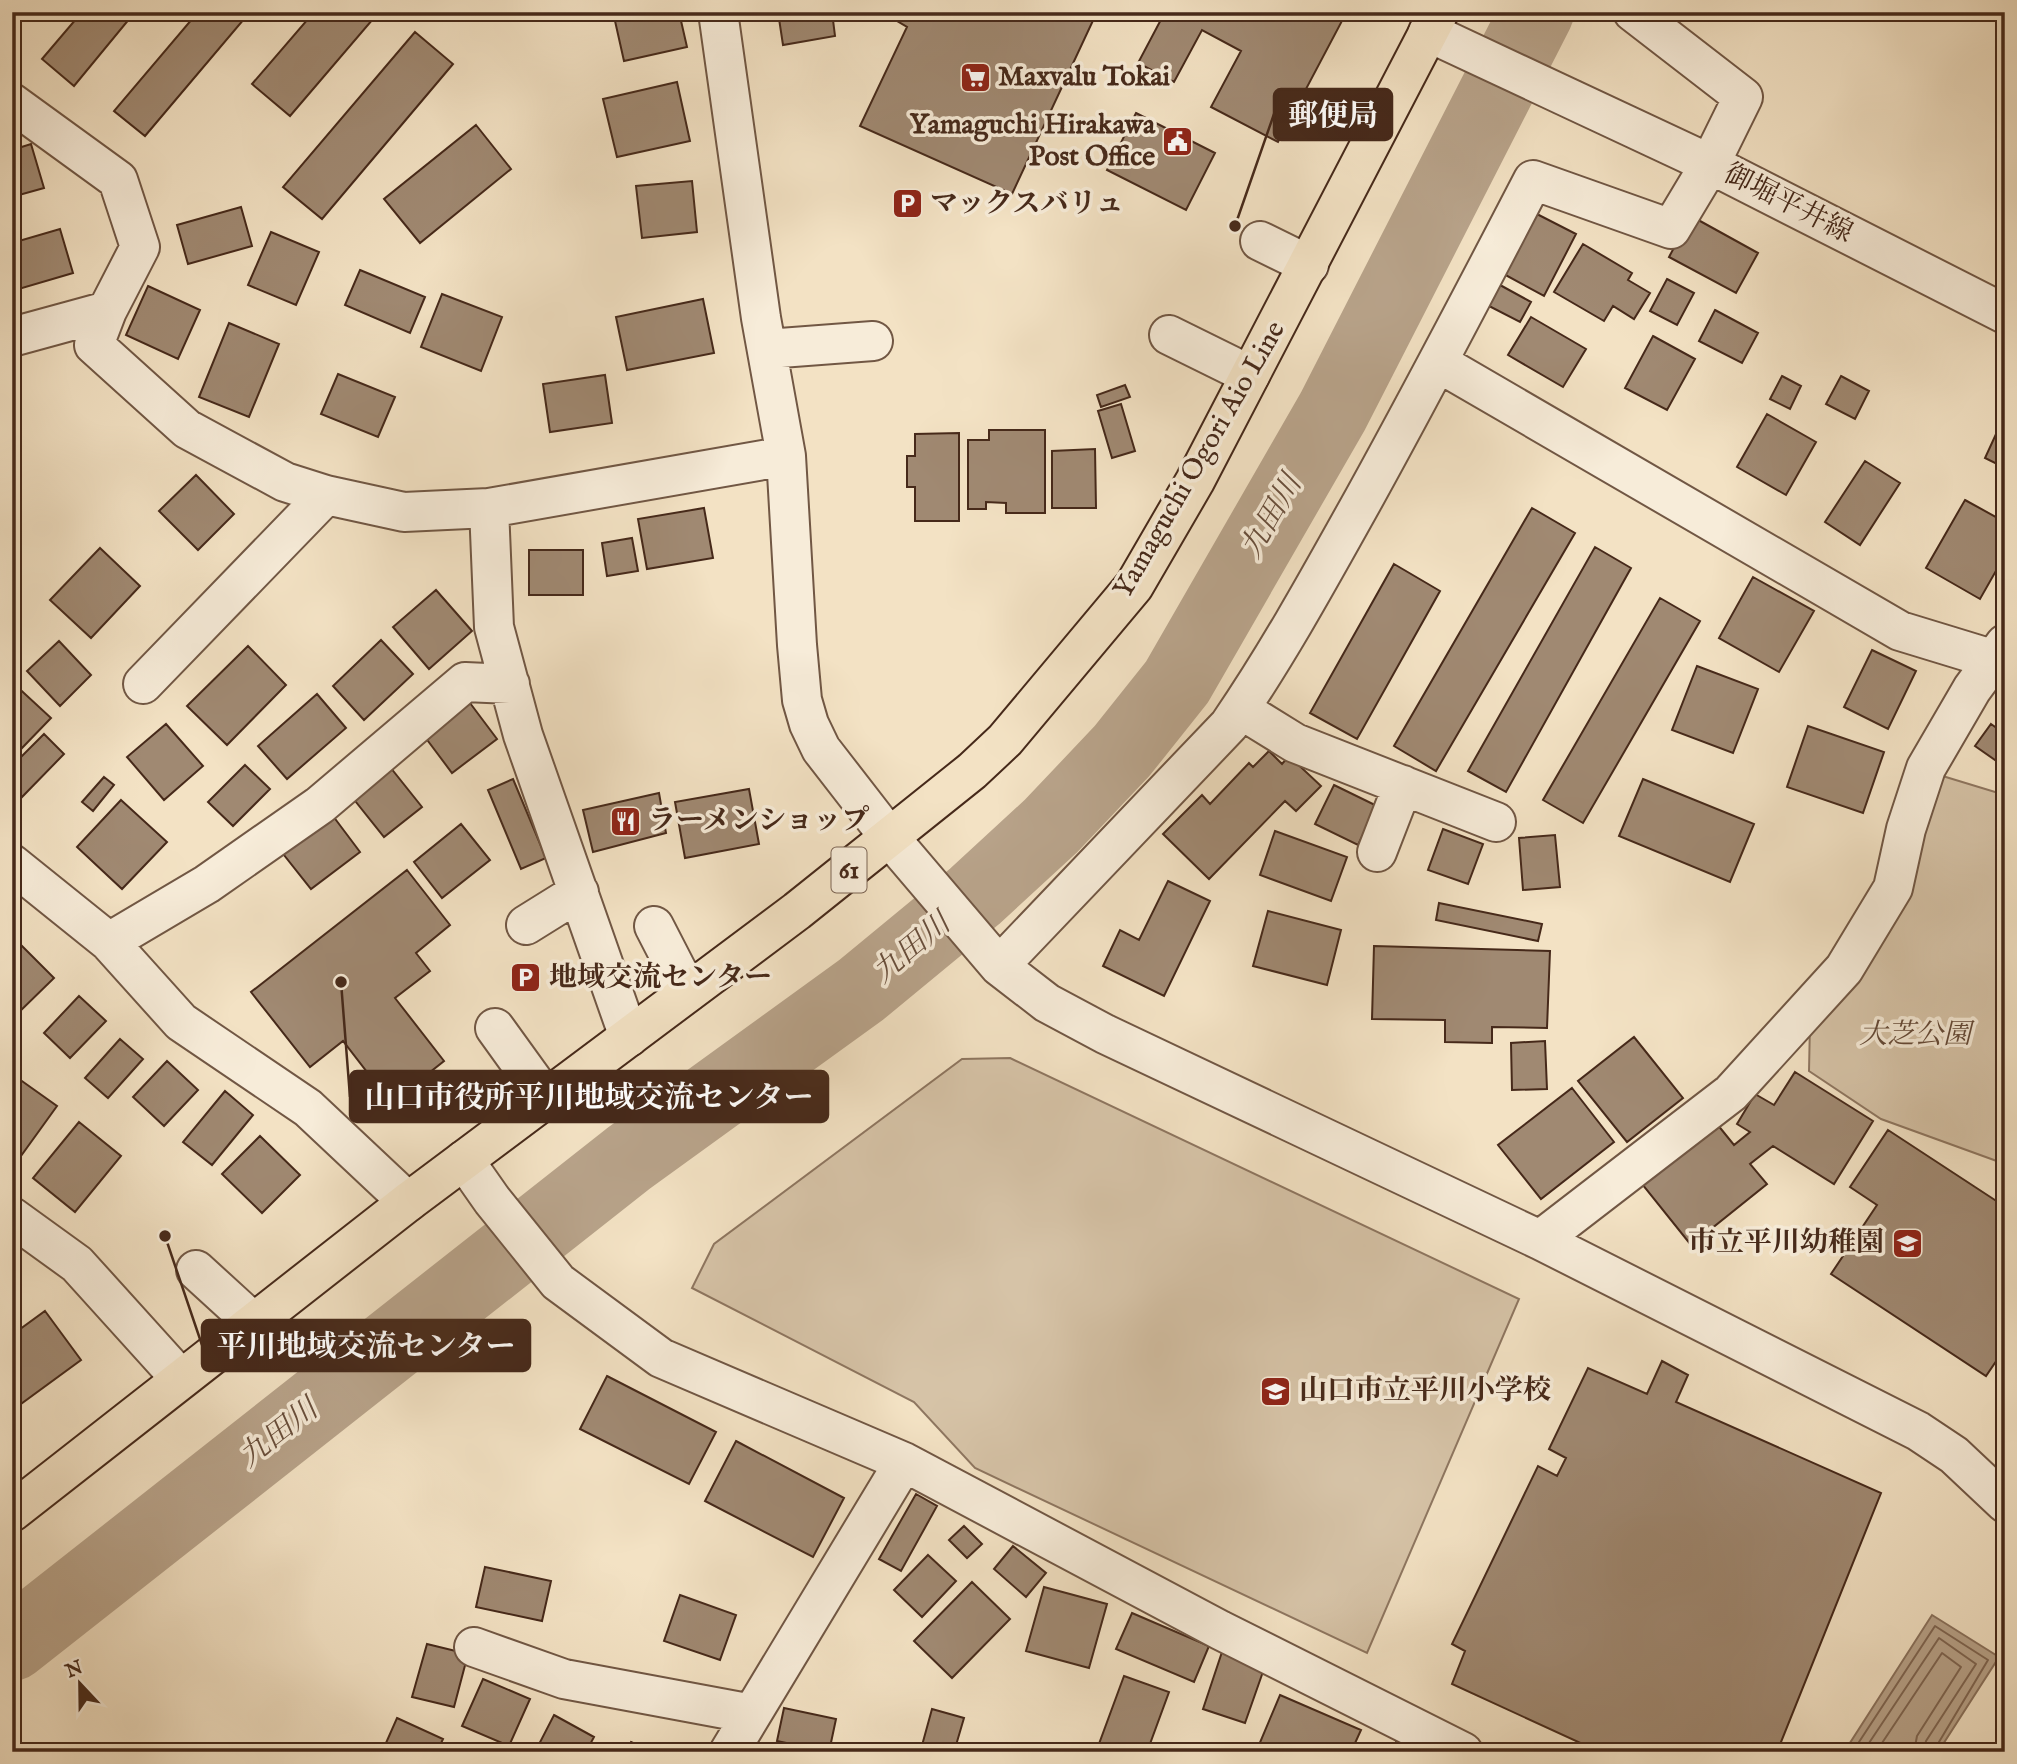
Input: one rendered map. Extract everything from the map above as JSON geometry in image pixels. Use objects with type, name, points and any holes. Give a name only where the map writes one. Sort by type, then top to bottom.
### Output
[{"type":"main road","name":"Yamaguchi Ogori Aio Line","points":[[16,1501],[181,1379],[408,1202],[547,1100],[890,838],[1005,740],[1134,586],[1195,481],[1433,22]]},
{"type":"street","points":[[718,12],[767,349],[786,456],[802,700],[821,749],[920,875],[994,961],[1047,1003],[1105,1034],[1540,1240],[1918,1431],[1954,1455],[2005,1503]]},
{"type":"street","points":[[994,961],[1229,725],[1279,651],[1439,362],[1533,180],[1671,229],[1710,164],[1743,97],[1633,12]]},
{"type":"street","name":"御堀平井線","points":[[1433,22],[1485,57],[1710,164],[2005,314]]},
{"type":"street","points":[[12,103],[118,180],[140,247],[107,311],[94,345],[187,429],[285,482],[326,495],[404,512],[489,508],[786,456]]},
{"type":"street","points":[[1260,241],[1309,265]]},
{"type":"street","points":[[12,337],[107,311]]},
{"type":"street","points":[[1169,335],[1250,375]]},
{"type":"street","points":[[767,349],[873,341]]},
{"type":"street","points":[[1439,362],[1900,631],[2000,652],[1972,689],[1926,768],[1906,829],[1893,888],[1844,969],[1731,1093],[1540,1240]]},
{"type":"street","points":[[143,684],[326,495]]},
{"type":"street","points":[[489,508],[494,626],[523,734],[629,1037]]},
{"type":"street","points":[[109,942],[207,884],[320,805],[465,682],[510,684]]},
{"type":"street","points":[[1240,709],[1295,743],[1496,822]]},
{"type":"street","points":[[1377,852],[1403,785]]},
{"type":"street","points":[[12,864],[109,942],[181,1022],[308,1108],[408,1202]]},
{"type":"street","points":[[526,925],[579,892]]},
{"type":"street","points":[[654,926],[688,992]]},
{"type":"street","points":[[495,1028],[547,1100]]},
{"type":"street","points":[[464,1160],[492,1200],[558,1282],[661,1358],[904,1462],[1220,1630],[1462,1752]]},
{"type":"street","points":[[12,1217],[77,1264],[181,1379]]},
{"type":"street","points":[[195,1270],[254,1323]]},
{"type":"street","points":[[729,1752],[904,1462]]},
{"type":"street","points":[[474,1647],[564,1679],[752,1714]]},
{"type":"green space","name":"大芝公園","points":[[1936,774],[2005,795],[2005,1164],[1881,1119],[1809,1071],[1810,1023]]},
{"type":"green space","points":[[1010,1058],[1519,1299],[1367,1653],[975,1468],[914,1402],[692,1288],[714,1244],[962,1059]]},
{"type":"water","points":[[1932,1615],[1999,1657],[1938,1752],[1857,1752],[1848,1746]]},
{"type":"building","points":[[12,12],[25,12],[12,27]]},
{"type":"building","points":[[82,12],[135,12],[74,86],[42,59]]},
{"type":"building","points":[[198,12],[250,12],[145,136],[114,111]]},
{"type":"building","points":[[314,12],[379,12],[290,116],[252,84]]},
{"type":"building","points":[[613,12],[679,12],[687,47],[624,61]]},
{"type":"building","points":[[778,12],[832,12],[835,36],[783,45]]},
{"type":"building","name":"Maxvalu Tokai","points":[[888,12],[1097,12],[1012,194],[860,126],[907,27],[887,15]]},
{"type":"building","points":[[1165,12],[1330,12],[1343,19],[1278,142],[1211,107],[1241,51],[1202,30],[1174,82],[1138,63]]},
{"type":"building","points":[[415,32],[453,64],[322,219],[283,187]]},
{"type":"building","points":[[677,82],[690,141],[617,157],[603,99]]},
{"type":"building","points":[[1136,113],[1215,153],[1186,210],[1107,170]]},
{"type":"building","points":[[476,125],[511,169],[420,243],[384,199]]},
{"type":"building","points":[[31,144],[44,188],[12,197],[12,150]]},
{"type":"building","points":[[692,181],[697,232],[642,238],[636,186]]},
{"type":"building","points":[[241,207],[252,246],[188,264],[177,225]]},
{"type":"building","points":[[1531,211],[1576,234],[1544,296],[1500,272]]},
{"type":"building","points":[[1691,216],[1758,253],[1736,293],[1669,257]]},
{"type":"building","points":[[60,229],[73,273],[12,291],[12,243]]},
{"type":"building","points":[[271,232],[319,252],[296,305],[248,285]]},
{"type":"building","points":[[1583,244],[1632,273],[1628,280],[1650,293],[1634,319],[1613,306],[1604,321],[1554,292]]},
{"type":"building","points":[[360,270],[425,297],[410,333],[345,305]]},
{"type":"building","points":[[1667,279],[1694,293],[1677,325],[1650,311]]},
{"type":"building","points":[[1500,285],[1531,302],[1520,322],[1489,306]]},
{"type":"building","points":[[148,286],[200,310],[178,359],[126,335]]},
{"type":"building","points":[[442,294],[502,317],[481,371],[421,347]]},
{"type":"building","points":[[703,299],[714,353],[627,370],[616,317]]},
{"type":"building","points":[[1715,310],[1758,333],[1742,363],[1699,341]]},
{"type":"building","points":[[1531,317],[1586,349],[1563,387],[1508,355]]},
{"type":"building","points":[[229,323],[279,344],[249,417],[199,397]]},
{"type":"building","points":[[1653,336],[1695,359],[1667,410],[1625,388]]},
{"type":"building","points":[[338,374],[395,397],[378,437],[321,414]]},
{"type":"building","points":[[605,375],[612,423],[550,432],[543,384]]},
{"type":"building","points":[[1782,376],[1801,386],[1790,409],[1770,399]]},
{"type":"building","points":[[1841,376],[1869,391],[1855,419],[1826,404]]},
{"type":"building","points":[[1125,385],[1130,397],[1101,407],[1097,395]]},
{"type":"building","points":[[1121,404],[1135,451],[1112,458],[1098,411]]},
{"type":"building","points":[[1767,414],[1816,442],[1786,495],[1737,467]]},
{"type":"building","points":[[2002,421],[2005,422],[2005,468],[1985,458]]},
{"type":"building","points":[[989,430],[1045,430],[1045,513],[1006,513],[1006,503],[986,502],[986,509],[968,509],[968,440],[989,440]]},
{"type":"building","points":[[959,433],[959,521],[915,521],[915,487],[907,487],[907,456],[915,456],[915,434]]},
{"type":"building","points":[[1095,449],[1096,508],[1052,508],[1052,451]]},
{"type":"building","points":[[1865,461],[1900,483],[1860,545],[1825,522]]},
{"type":"building","points":[[196,475],[234,514],[198,550],[159,511]]},
{"type":"building","points":[[1965,500],[2005,522],[2005,555],[1980,599],[1926,568]]},
{"type":"building","points":[[704,508],[713,558],[647,569],[638,519]]},
{"type":"building","points":[[1532,508],[1575,533],[1436,771],[1394,746]]},
{"type":"building","points":[[632,538],[638,571],[607,576],[602,543]]},
{"type":"building","points":[[1595,547],[1631,568],[1506,792],[1468,771]]},
{"type":"building","points":[[100,548],[140,586],[91,638],[50,600]]},
{"type":"building","points":[[529,550],[583,550],[583,595],[529,595]]},
{"type":"building","points":[[1394,564],[1440,591],[1357,739],[1310,713]]},
{"type":"building","points":[[1753,577],[1814,611],[1779,672],[1719,638]]},
{"type":"building","points":[[436,590],[472,631],[429,669],[393,627]]},
{"type":"building","points":[[1660,598],[1700,621],[1583,823],[1543,800]]},
{"type":"building","points":[[381,640],[413,674],[364,720],[333,686]]},
{"type":"building","points":[[59,641],[91,675],[60,706],[27,671]]},
{"type":"building","points":[[248,646],[286,685],[227,745],[187,706]]},
{"type":"building","points":[[1872,650],[1916,671],[1888,729],[1844,707]]},
{"type":"building","points":[[1697,666],[1758,689],[1733,753],[1672,730]]},
{"type":"building","points":[[12,682],[51,718],[22,748],[12,739]]},
{"type":"building","points":[[317,694],[346,728],[287,779],[258,746]]},
{"type":"building","points":[[470,703],[497,739],[452,773],[425,737]]},
{"type":"building","points":[[166,724],[203,766],[164,800],[127,757]]},
{"type":"building","points":[[1991,724],[2005,734],[2005,767],[1975,746]]},
{"type":"building","points":[[1808,726],[1884,752],[1863,813],[1787,787]]},
{"type":"building","points":[[44,734],[64,754],[22,797],[12,788],[12,766]]},
{"type":"building","points":[[1269,751],[1282,764],[1289,756],[1321,786],[1296,811],[1285,801],[1209,879],[1163,834],[1202,795],[1210,804],[1249,763],[1253,767]]},
{"type":"building","points":[[386,762],[422,807],[384,837],[348,792]]},
{"type":"building","points":[[245,765],[270,789],[233,826],[208,802]]},
{"type":"building","points":[[104,777],[114,785],[93,811],[82,802]]},
{"type":"building","points":[[513,779],[546,858],[521,869],[488,790]]},
{"type":"building","points":[[1643,779],[1754,824],[1730,882],[1619,836]]},
{"type":"building","points":[[1334,785],[1377,806],[1358,845],[1315,824]]},
{"type":"building","points":[[749,789],[759,844],[685,858],[675,802]]},
{"type":"building","name":"ラーメンショップ","points":[[659,793],[666,833],[593,852],[583,810]]},
{"type":"building","points":[[121,800],[167,842],[122,889],[77,847]]},
{"type":"building","points":[[330,812],[360,852],[311,889],[280,850]]},
{"type":"building","points":[[461,824],[490,860],[442,898],[414,862]]},
{"type":"building","points":[[1443,829],[1483,844],[1468,884],[1428,870]]},
{"type":"building","points":[[1275,831],[1347,857],[1331,901],[1260,875]]},
{"type":"building","points":[[1555,835],[1560,887],[1523,890],[1519,838]]},
{"type":"building","points":[[407,870],[450,925],[416,953],[430,971],[395,998],[444,1061],[391,1103],[343,1041],[310,1067],[251,992]]},
{"type":"building","points":[[1168,881],[1210,901],[1164,996],[1103,966],[1120,930],[1139,940]]},
{"type":"building","points":[[1439,903],[1542,924],[1538,941],[1436,920]]},
{"type":"building","points":[[1268,911],[1341,930],[1327,985],[1253,966]]},
{"type":"building","points":[[21,945],[54,978],[12,1019],[12,954]]},
{"type":"building","points":[[1374,946],[1550,951],[1547,1028],[1492,1027],[1492,1043],[1445,1042],[1445,1020],[1372,1019]]},
{"type":"building","points":[[79,996],[106,1021],[70,1058],[44,1033]]},
{"type":"building","points":[[1634,1037],[1683,1098],[1627,1142],[1578,1081]]},
{"type":"building","points":[[120,1039],[143,1059],[108,1098],[85,1078]]},
{"type":"building","points":[[1545,1041],[1547,1089],[1512,1090],[1511,1043]]},
{"type":"building","points":[[167,1061],[198,1090],[164,1126],[133,1097]]},
{"type":"building","points":[[1795,1072],[1873,1121],[1834,1184],[1773,1146],[1750,1164],[1767,1184],[1691,1245],[1642,1184],[1717,1124],[1734,1145],[1750,1132],[1737,1124],[1755,1094],[1774,1105]]},
{"type":"building","points":[[12,1074],[57,1106],[13,1167],[12,1167]]},
{"type":"building","points":[[1572,1088],[1614,1142],[1541,1199],[1498,1145]]},
{"type":"building","points":[[225,1091],[253,1115],[212,1165],[183,1142]]},
{"type":"building","points":[[79,1122],[121,1156],[75,1212],[33,1178]]},
{"type":"building","points":[[1888,1130],[2001,1204],[2005,1199],[2005,1348],[1986,1376],[1831,1274],[1877,1205],[1850,1187]]},
{"type":"building","points":[[260,1136],[300,1175],[262,1213],[222,1174]]},
{"type":"building","points":[[45,1311],[81,1360],[14,1409],[12,1335]]},
{"type":"building","points":[[1662,1361],[1688,1375],[1676,1402],[1881,1493],[1777,1752],[1631,1752],[1623,1747],[1620,1752],[1600,1752],[1452,1684],[1465,1651],[1452,1644],[1538,1466],[1557,1476],[1566,1458],[1549,1449],[1588,1368],[1647,1394]]},
{"type":"building","points":[[607,1376],[716,1432],[689,1484],[580,1429]]},
{"type":"building","points":[[736,1441],[844,1498],[813,1557],[705,1501]]},
{"type":"building","points":[[916,1494],[937,1506],[901,1571],[879,1559]]},
{"type":"building","points":[[964,1526],[982,1544],[967,1558],[949,1540]]},
{"type":"building","points":[[1013,1546],[1046,1573],[1026,1597],[994,1569]]},
{"type":"building","points":[[928,1555],[956,1581],[922,1617],[894,1590]]},
{"type":"building","points":[[485,1567],[551,1581],[542,1621],[476,1607]]},
{"type":"building","points":[[972,1582],[1010,1619],[952,1678],[914,1641]]},
{"type":"building","points":[[1044,1587],[1107,1604],[1089,1668],[1026,1651]]},
{"type":"building","points":[[680,1595],[736,1615],[720,1660],[664,1641]]},
{"type":"building","points":[[1132,1613],[1209,1646],[1194,1682],[1116,1649]]},
{"type":"building","points":[[427,1644],[468,1654],[454,1707],[412,1697]]},
{"type":"building","points":[[1222,1652],[1265,1666],[1245,1723],[1203,1709]]},
{"type":"building","points":[[1124,1676],[1169,1692],[1147,1752],[1096,1752]]},
{"type":"building","points":[[483,1679],[530,1699],[509,1746],[462,1726]]},
{"type":"building","points":[[1280,1695],[1361,1730],[1351,1752],[1256,1752]]},
{"type":"building","points":[[784,1708],[836,1719],[829,1752],[777,1741]]},
{"type":"building","points":[[932,1709],[964,1718],[954,1752],[921,1749]]},
{"type":"building","points":[[554,1715],[594,1737],[586,1752],[535,1752]]},
{"type":"building","points":[[397,1718],[443,1739],[437,1752],[382,1752]]},
{"type":"building","points":[[1404,1726],[1433,1752],[1405,1752],[1394,1746]]},
{"type":"building","points":[[631,1742],[651,1752],[626,1752]]},
{"type":"waterway","name":"九田川","points":[[12,1644],[629,1158],[861,990],[975,896],[1051,826],[1122,751],[1177,682],[1333,411],[1537,12]]},
{"type":"place","name":"Maxvalu Tokai","points":[[975,77]]},
{"type":"place","name":"Yamaguchi Hirakawa Post Office","points":[[1178,141]]},
{"type":"place","name":"マックスバリュ","points":[[907,204]]},
{"type":"place","name":"郵便局","points":[[1235,226]]},
{"type":"place","name":"ラーメンショップ","points":[[625,821]]},
{"type":"place","name":"地域交流センター","points":[[526,978]]},
{"type":"place","name":"山口市役所平川地域交流センター","points":[[341,982]]},
{"type":"place","name":"平川地域交流センター","points":[[165,1236]]},
{"type":"place","name":"市立平川幼稚園","points":[[1907,1243]]},
{"type":"place","name":"山口市立平川小学校","points":[[1276,1391]]}]
